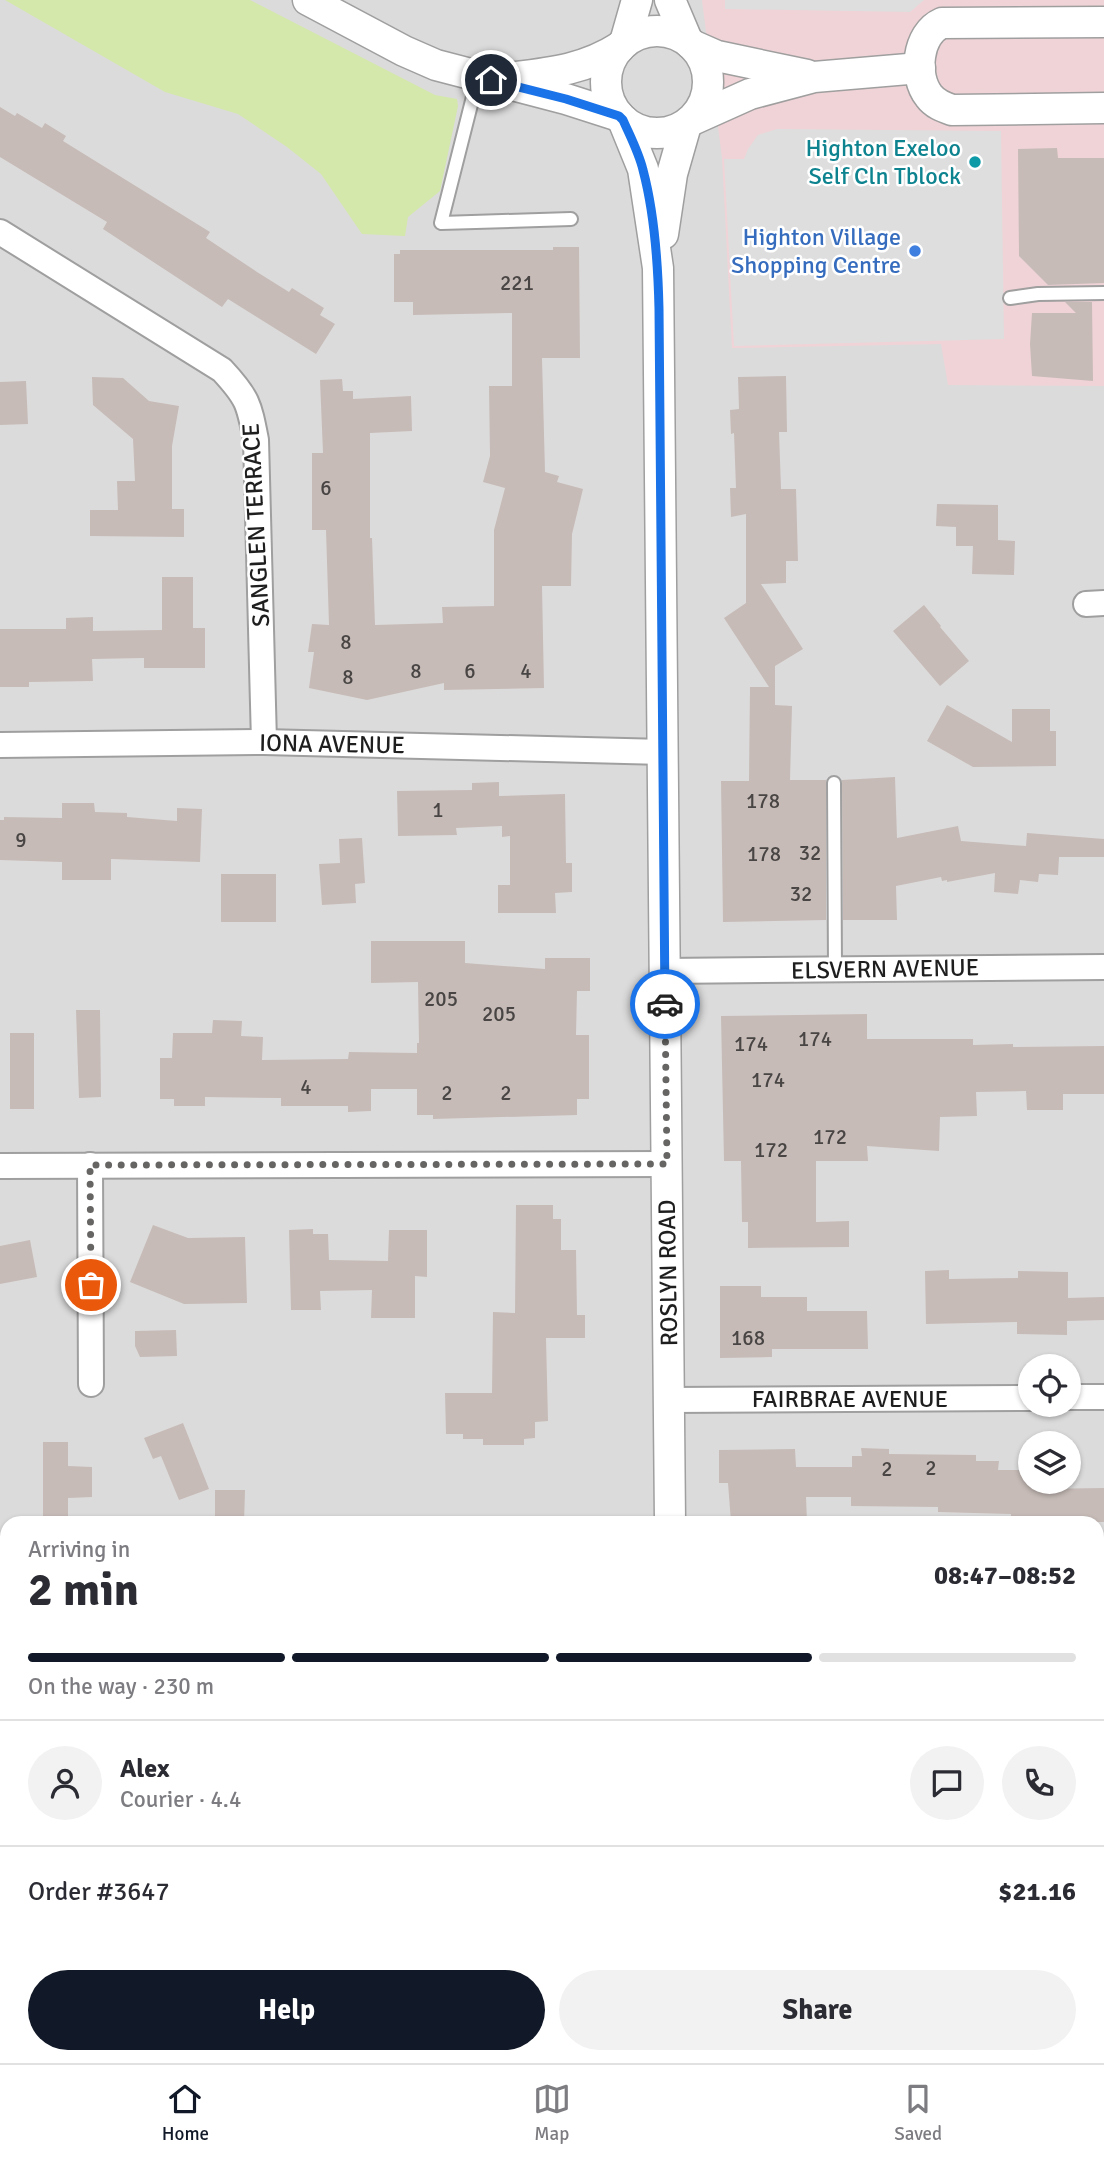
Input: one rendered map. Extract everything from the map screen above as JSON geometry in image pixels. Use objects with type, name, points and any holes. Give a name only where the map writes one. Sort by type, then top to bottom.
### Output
[{"type":"street","points":[[308,0],[420,59],[566,99],[621,118],[635,129],[650,133],[673,131],[750,93],[814,77],[920,68]]},
{"type":"street","name":"ROSLYN ROAD","points":[[637,0],[623,44],[615,52],[608,66],[606,80],[610,102],[621,118],[643,169],[658,268],[670,1516]]},
{"type":"street","name":"ROSLYN ROAD","points":[[658,268],[673,174],[689,122],[705,101],[708,79],[702,57],[690,43],[670,0]]},
{"type":"street","points":[[1104,22],[942,23],[927,36],[920,68],[922,84],[930,98],[952,110],[1104,108]]},
{"type":"street","points":[[484,78],[555,72],[580,66],[598,60],[638,35],[652,31],[667,32],[717,56],[814,77]]},
{"type":"street","name":"SANGLEN TERRACE","points":[[0,232],[222,370],[244,393],[256,440],[264,741]]},
{"type":"street","name":"IONA AVENUE","points":[[0,745],[264,741],[664,752]]},
{"type":"street","name":"ELSVERN AVENUE","points":[[665,971],[1104,967]]},
{"type":"street","points":[[0,1166],[667,1164]]},
{"type":"street","points":[[90,1165],[92,1384]]},
{"type":"street","points":[[1081,1397],[1104,1397]]},
{"type":"street","name":"FAIRBRAE AVENUE","points":[[669,1400],[1018,1398]]},
{"type":"lane","points":[[484,78],[441,223],[571,219]]},
{"type":"lane","points":[[1010,298],[1038,294],[1104,293]]},
{"type":"lane","points":[[834,783],[835,969]]},
{"type":"shaded area","points":[[0,0],[1104,0],[1104,1516],[0,1516]]},
{"type":"shaded area","name":"Highton Village Shopping Centre","points":[[702,0],[1104,0],[1104,386],[948,385],[941,344],[732,348],[722,158]]},
{"type":"shaded area","points":[[725,0],[924,0],[910,12],[725,9]]},
{"type":"shaded area","points":[[777,129],[1001,131],[1004,339],[734,346],[724,159],[744,159],[758,135]]},
{"type":"green space","points":[[5,0],[250,0],[435,95],[457,99],[458,106],[440,191],[408,217],[405,236],[362,234],[321,174],[238,114],[165,92]]},
{"type":"building","points":[[0,107],[15,116],[17,113],[42,128],[45,123],[66,136],[63,141],[210,232],[206,238],[257,272],[289,292],[292,288],[324,308],[320,315],[335,324],[316,354],[228,299],[222,307],[103,229],[107,222],[0,157]]},
{"type":"building","points":[[1057,148],[1058,158],[1104,158],[1104,283],[1048,285],[1019,256],[1018,149]]},
{"type":"building","points":[[553,247],[579,247],[580,358],[542,358],[545,472],[559,476],[557,482],[583,489],[572,534],[571,586],[542,586],[544,688],[444,690],[444,683],[367,700],[309,688],[314,652],[308,652],[312,624],[329,625],[326,530],[312,530],[312,453],[323,453],[320,380],[342,379],[343,391],[353,391],[353,399],[411,396],[412,431],[370,433],[370,538],[375,625],[443,623],[442,607],[494,606],[494,530],[505,488],[483,482],[490,456],[489,386],[512,386],[512,313],[413,315],[413,302],[394,302],[394,254],[400,254],[400,250],[553,250]]},
{"type":"building","points":[[1065,302],[1092,302],[1093,381],[1032,376],[1032,313],[1076,313]]},
{"type":"building","points":[[786,376],[787,432],[779,432],[781,489],[796,489],[798,561],[786,561],[786,583],[761,584],[803,649],[775,666],[775,705],[792,706],[790,780],[826,780],[826,920],[723,922],[721,781],[749,781],[750,687],[769,687],[724,618],[746,603],[746,514],[731,517],[730,488],[736,488],[734,433],[731,434],[730,410],[739,409],[738,377]]},
{"type":"building","points":[[92,377],[123,378],[149,401],[179,406],[172,446],[172,509],[184,509],[184,537],[90,536],[90,510],[118,510],[117,481],[135,481],[133,439],[93,405]]},
{"type":"building","points":[[26,381],[28,424],[0,425],[0,382]]},
{"type":"building","points":[[937,504],[998,505],[998,540],[1015,541],[1014,575],[972,574],[973,546],[956,546],[956,527],[936,526]]},
{"type":"building","points":[[162,577],[193,577],[193,628],[205,628],[205,668],[144,668],[144,658],[92,659],[93,681],[29,682],[29,687],[0,687],[0,629],[66,629],[66,618],[93,617],[93,631],[162,630]]},
{"type":"building","points":[[924,605],[969,661],[940,686],[893,631]]},
{"type":"building","points":[[947,705],[1012,742],[1012,709],[1050,709],[1050,731],[1056,731],[1056,766],[973,767],[927,741]]},
{"type":"building","points":[[895,777],[897,838],[958,826],[961,841],[1026,846],[1027,833],[1104,839],[1104,857],[1059,857],[1058,875],[1039,874],[1038,882],[1020,880],[1018,894],[994,892],[995,873],[947,882],[942,881],[941,877],[896,886],[897,920],[843,920],[842,780]]},
{"type":"building","points":[[499,782],[499,796],[565,794],[566,863],[572,863],[572,892],[555,893],[556,913],[498,913],[498,885],[510,885],[510,836],[502,837],[502,826],[456,828],[457,835],[398,836],[397,791],[472,790],[472,783]]},
{"type":"building","points":[[62,803],[94,803],[95,812],[127,813],[127,817],[177,821],[177,808],[202,809],[200,862],[111,859],[111,880],[62,880],[62,862],[0,860],[0,820],[4,820],[4,817],[62,818]]},
{"type":"building","points":[[362,838],[365,883],[355,884],[356,903],[322,905],[319,864],[340,863],[339,839]]},
{"type":"building","points":[[221,874],[276,874],[276,922],[221,922]]},
{"type":"building","points":[[371,941],[465,941],[465,963],[545,969],[545,958],[590,958],[590,991],[577,991],[576,1035],[589,1035],[589,1099],[577,1099],[577,1115],[433,1119],[433,1115],[417,1115],[417,1089],[371,1089],[371,1111],[348,1112],[348,1106],[281,1106],[281,1098],[205,1097],[205,1106],[174,1106],[174,1099],[160,1099],[160,1058],[172,1058],[173,1033],[212,1033],[213,1020],[242,1021],[241,1036],[263,1037],[262,1060],[348,1059],[349,1052],[417,1053],[418,982],[371,983]]},
{"type":"building","points":[[76,1010],[100,1010],[101,1097],[79,1098]]},
{"type":"building","points":[[867,1014],[867,1039],[973,1039],[973,1045],[1013,1044],[1013,1047],[1104,1046],[1104,1094],[1063,1094],[1063,1110],[1027,1110],[1026,1091],[976,1092],[977,1116],[940,1117],[939,1151],[867,1146],[868,1161],[816,1161],[816,1222],[849,1221],[849,1247],[748,1248],[748,1222],[742,1222],[741,1161],[724,1161],[721,1016]]},
{"type":"building","points":[[10,1033],[34,1033],[34,1109],[10,1109]]},
{"type":"building","points":[[516,1205],[553,1205],[553,1219],[561,1219],[561,1250],[576,1250],[577,1315],[585,1315],[585,1338],[546,1338],[548,1421],[535,1422],[535,1438],[524,1439],[524,1445],[483,1445],[483,1439],[463,1439],[463,1434],[446,1434],[445,1393],[492,1393],[493,1312],[515,1313]]},
{"type":"building","points":[[153,1225],[188,1238],[245,1237],[247,1303],[184,1304],[130,1282]]},
{"type":"building","points":[[313,1229],[313,1234],[328,1234],[329,1260],[388,1261],[389,1230],[427,1230],[427,1277],[415,1276],[415,1318],[371,1318],[372,1290],[320,1291],[321,1310],[291,1310],[289,1230]]},
{"type":"building","points":[[30,1240],[37,1277],[0,1284],[0,1246]]},
{"type":"building","points":[[949,1270],[949,1279],[1018,1278],[1018,1271],[1068,1272],[1068,1298],[1104,1297],[1104,1320],[1067,1321],[1067,1335],[1017,1334],[1017,1322],[926,1324],[925,1271]]},
{"type":"building","points":[[720,1286],[761,1286],[761,1297],[807,1297],[807,1311],[867,1311],[868,1349],[772,1349],[772,1357],[720,1358]]},
{"type":"building","points":[[176,1330],[177,1356],[140,1357],[135,1346],[135,1331]]},
{"type":"building","points":[[183,1423],[209,1489],[179,1500],[161,1456],[153,1459],[144,1438]]},
{"type":"building","points":[[43,1442],[68,1442],[68,1466],[92,1467],[92,1497],[68,1498],[68,1516],[43,1516]]},
{"type":"building","points":[[861,1448],[889,1449],[889,1454],[976,1455],[976,1461],[999,1461],[998,1470],[1018,1470],[1018,1494],[1081,1494],[1081,1488],[1104,1488],[1104,1516],[1011,1516],[938,1512],[938,1507],[851,1506],[851,1497],[806,1497],[807,1516],[731,1516],[728,1483],[719,1483],[719,1450],[795,1449],[796,1467],[852,1467],[852,1456],[862,1456]]},
{"type":"building","points":[[215,1490],[245,1490],[244,1516],[215,1516]]},
{"type":"way so far","points":[[91,1285],[90,1165],[667,1164],[665,1004]]},
{"type":"place","name":"Highton Exeloo Self Cln Tblock","points":[[975,162]]},
{"type":"place","name":"Highton Village Shopping Centre","points":[[915,251]]},
{"type":"route","points":[[491,80],[619,116],[640,160],[648,191],[658,268],[659,309],[665,1004]]}]
